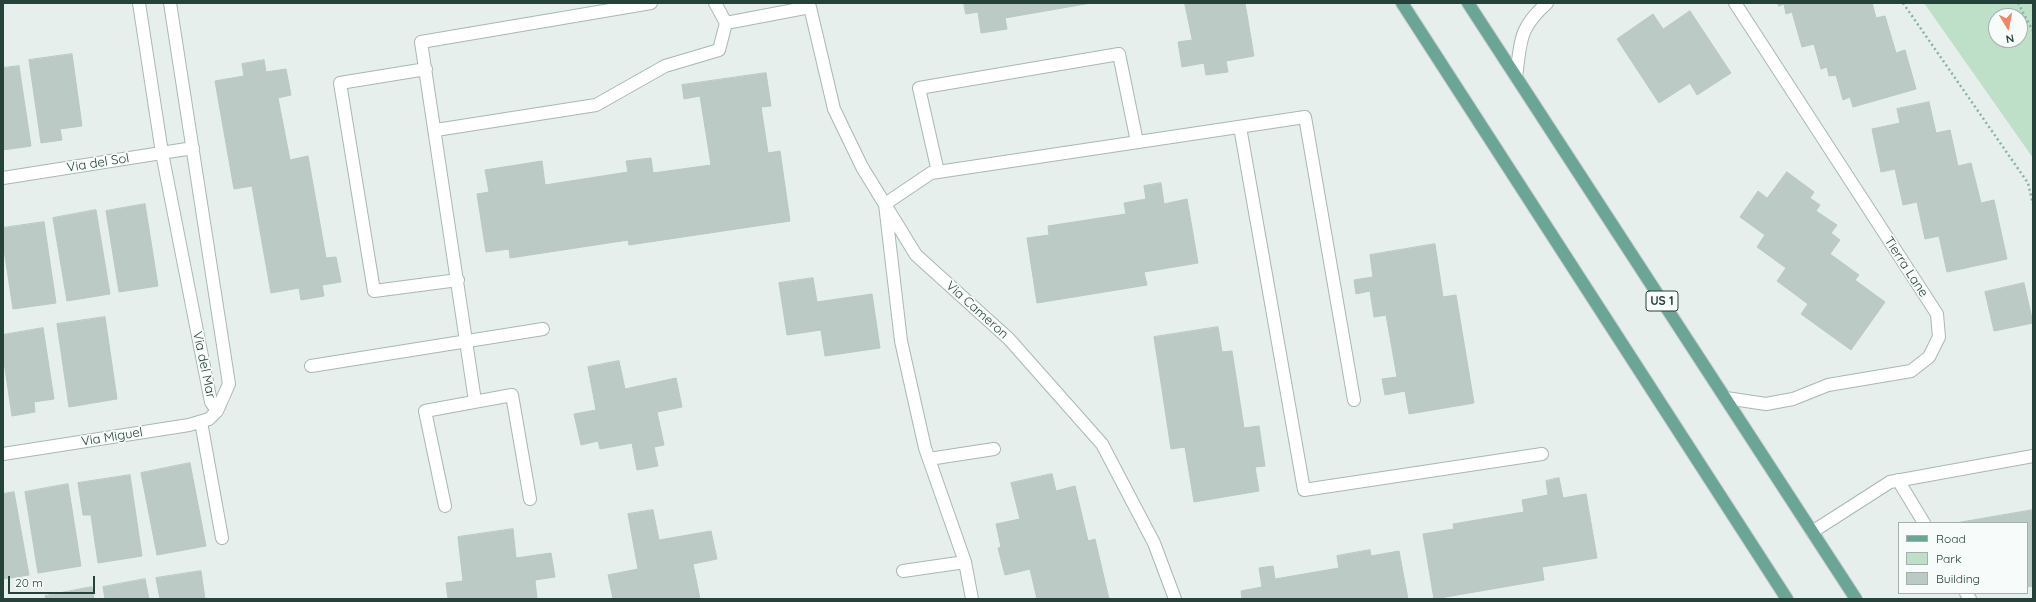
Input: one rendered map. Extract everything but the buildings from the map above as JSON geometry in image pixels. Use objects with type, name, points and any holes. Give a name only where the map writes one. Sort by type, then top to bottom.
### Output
[{"type":"main road","points":[[1402,3],[1787,599]]},
{"type":"main road","name":"US 1","points":[[1468,3],[1856,599]]},
{"type":"street","name":"Via del Mar","points":[[139,3],[162,153],[211,402],[217,411]]},
{"type":"street","name":"Via del Mar","points":[[170,3],[230,384],[217,411]]},
{"type":"street","points":[[475,401],[436,130],[421,42],[651,3]]},
{"type":"street","points":[[436,130],[596,105],[665,66],[719,50],[726,23],[715,3]]},
{"type":"street","points":[[1516,77],[1521,37],[1531,17],[1547,3]]},
{"type":"street","name":"Tierra Lane","points":[[1726,398],[1766,404],[1793,398],[1828,385],[1911,371],[1929,357],[1939,337],[1937,314],[1735,3]]},
{"type":"street","points":[[726,23],[809,4]]},
{"type":"street","name":"Via Cameron","points":[[809,4],[834,109],[862,167],[916,255],[1009,339],[1102,444],[1154,543],[1175,599]]},
{"type":"street","points":[[938,172],[919,88],[1119,54],[1136,142]]},
{"type":"street","points":[[426,69],[340,83],[374,291],[458,280]]},
{"type":"street","points":[[972,599],[965,562],[929,459],[901,341],[885,204],[931,173],[1305,117],[1354,400]]},
{"type":"street","points":[[1240,127],[1304,490],[1542,454]]},
{"type":"street","name":"Via del Sol","points":[[3,178],[193,148]]},
{"type":"street","points":[[311,366],[543,329]]},
{"type":"street","points":[[445,506],[425,411],[512,395],[530,499]]},
{"type":"street","name":"Via Miguel","points":[[3,454],[190,425],[209,419],[217,411]]},
{"type":"street","points":[[201,422],[222,538]]},
{"type":"street","points":[[929,459],[994,449]]},
{"type":"street","points":[[1812,532],[1890,482],[2033,456]]},
{"type":"street","points":[[1898,480],[1923,522]]},
{"type":"street","points":[[903,570],[965,562]]},
{"type":"path","points":[[1903,3],[2028,183],[2033,204]]},
{"type":"path","points":[[2018,3],[2033,31]]},
{"type":"green space","points":[[1924,3],[2033,3],[2033,158]]}]
